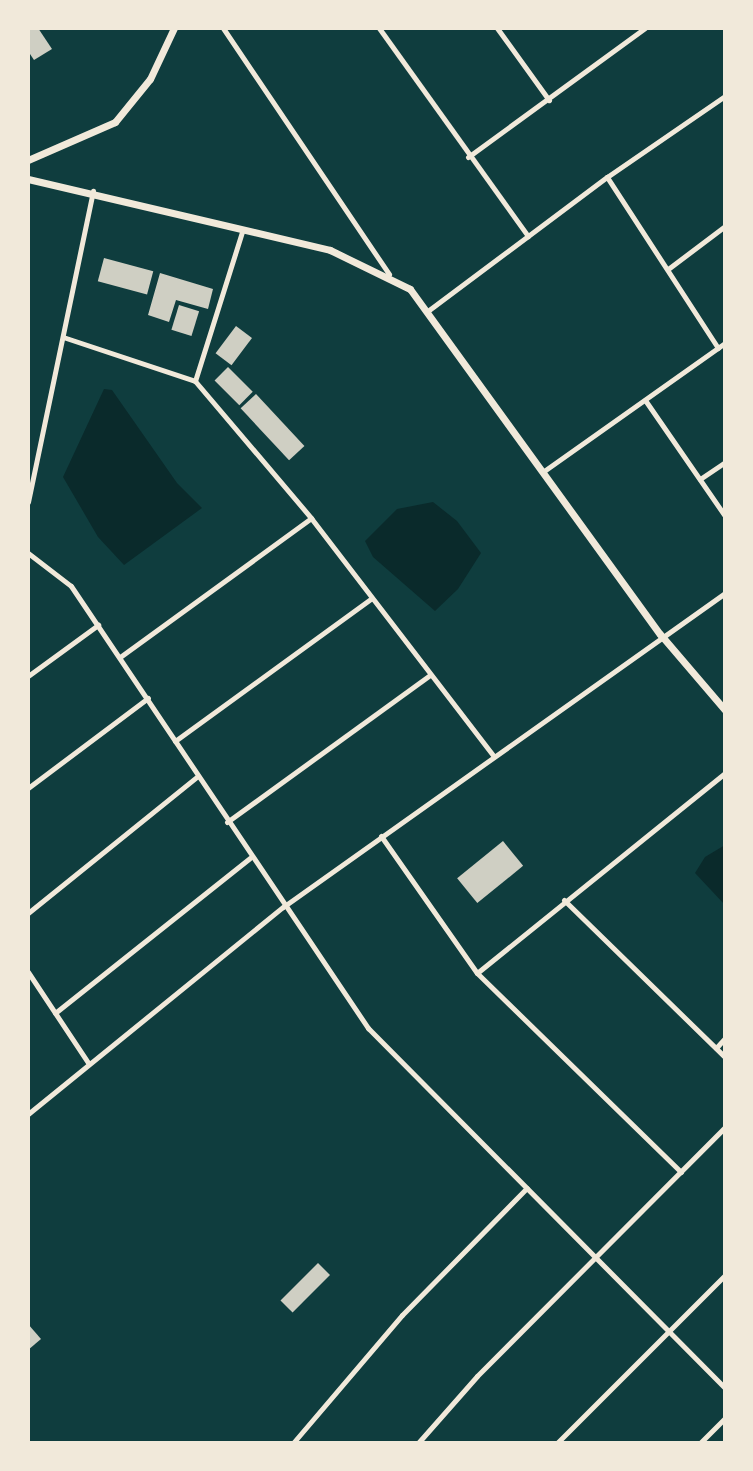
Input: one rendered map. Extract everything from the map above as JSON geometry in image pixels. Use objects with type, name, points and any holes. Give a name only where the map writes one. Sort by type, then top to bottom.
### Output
[{"type":"main road","points":[[28,160],[115,122],[150,79],[174,28]]},
{"type":"main road","points":[[28,179],[93,191],[330,250],[389,274],[429,310],[660,634],[725,710]]},
{"type":"street","points":[[223,28],[389,274]]},
{"type":"street","points":[[379,28],[468,157],[528,236]]},
{"type":"street","points":[[497,28],[549,100]]},
{"type":"street","points":[[468,157],[645,28]]},
{"type":"street","points":[[429,310],[607,177],[725,96]]},
{"type":"street","points":[[607,177],[718,348]]},
{"type":"street","points":[[28,502],[93,191]]},
{"type":"street","points":[[668,269],[725,226]]},
{"type":"street","points":[[195,381],[243,228]]},
{"type":"street","points":[[63,337],[195,381],[311,518],[493,755]]},
{"type":"street","points":[[544,471],[725,343]]},
{"type":"street","points":[[645,400],[725,516]]},
{"type":"street","points":[[700,479],[725,462]]},
{"type":"street","points":[[120,657],[311,518]]},
{"type":"street","points":[[28,553],[71,586],[148,698],[250,858],[368,1028],[596,1258],[670,1328],[725,1388]]},
{"type":"street","points":[[28,1114],[283,907],[660,634],[725,593]]},
{"type":"street","points":[[175,741],[372,598]]},
{"type":"street","points":[[28,676],[98,625]]},
{"type":"street","points":[[227,822],[431,675]]},
{"type":"street","points":[[28,788],[148,698]]},
{"type":"street","points":[[477,973],[725,773]]},
{"type":"street","points":[[28,913],[198,776]]},
{"type":"street","points":[[381,836],[477,973],[681,1172]]},
{"type":"street","points":[[55,1013],[250,858]]},
{"type":"street","points":[[564,900],[725,1057]]},
{"type":"street","points":[[28,972],[89,1064]]},
{"type":"street","points":[[716,1048],[725,1038]]},
{"type":"street","points":[[418,1443],[477,1376],[725,1127]]},
{"type":"street","points":[[293,1443],[402,1315],[527,1188]]},
{"type":"street","points":[[557,1443],[725,1275]]},
{"type":"street","points":[[700,1443],[725,1418]]},
{"type":"water","points":[[104,389],[112,390],[177,483],[202,508],[124,565],[98,537],[63,477]]},
{"type":"water","points":[[433,502],[457,521],[481,553],[458,589],[435,611],[373,557],[365,541],[397,509]]},
{"type":"water","points":[[725,845],[725,905],[695,873],[705,857]]},
{"type":"building","points":[[28,28],[38,28],[52,49],[34,60],[28,51]]},
{"type":"building","points":[[104,258],[153,271],[147,294],[98,281]]},
{"type":"building","points":[[160,273],[213,289],[208,309],[176,300],[169,322],[148,315]]},
{"type":"building","points":[[179,305],[199,311],[191,336],[171,330]]},
{"type":"building","points":[[236,326],[252,338],[232,365],[216,353]]},
{"type":"building","points":[[228,367],[253,392],[239,405],[215,380]]},
{"type":"building","points":[[256,394],[304,446],[289,460],[241,408]]},
{"type":"building","points":[[503,841],[523,866],[477,903],[457,878]]},
{"type":"building","points":[[318,1263],[330,1275],[293,1312],[281,1300]]},
{"type":"building","points":[[28,1324],[41,1339],[28,1350]]}]
